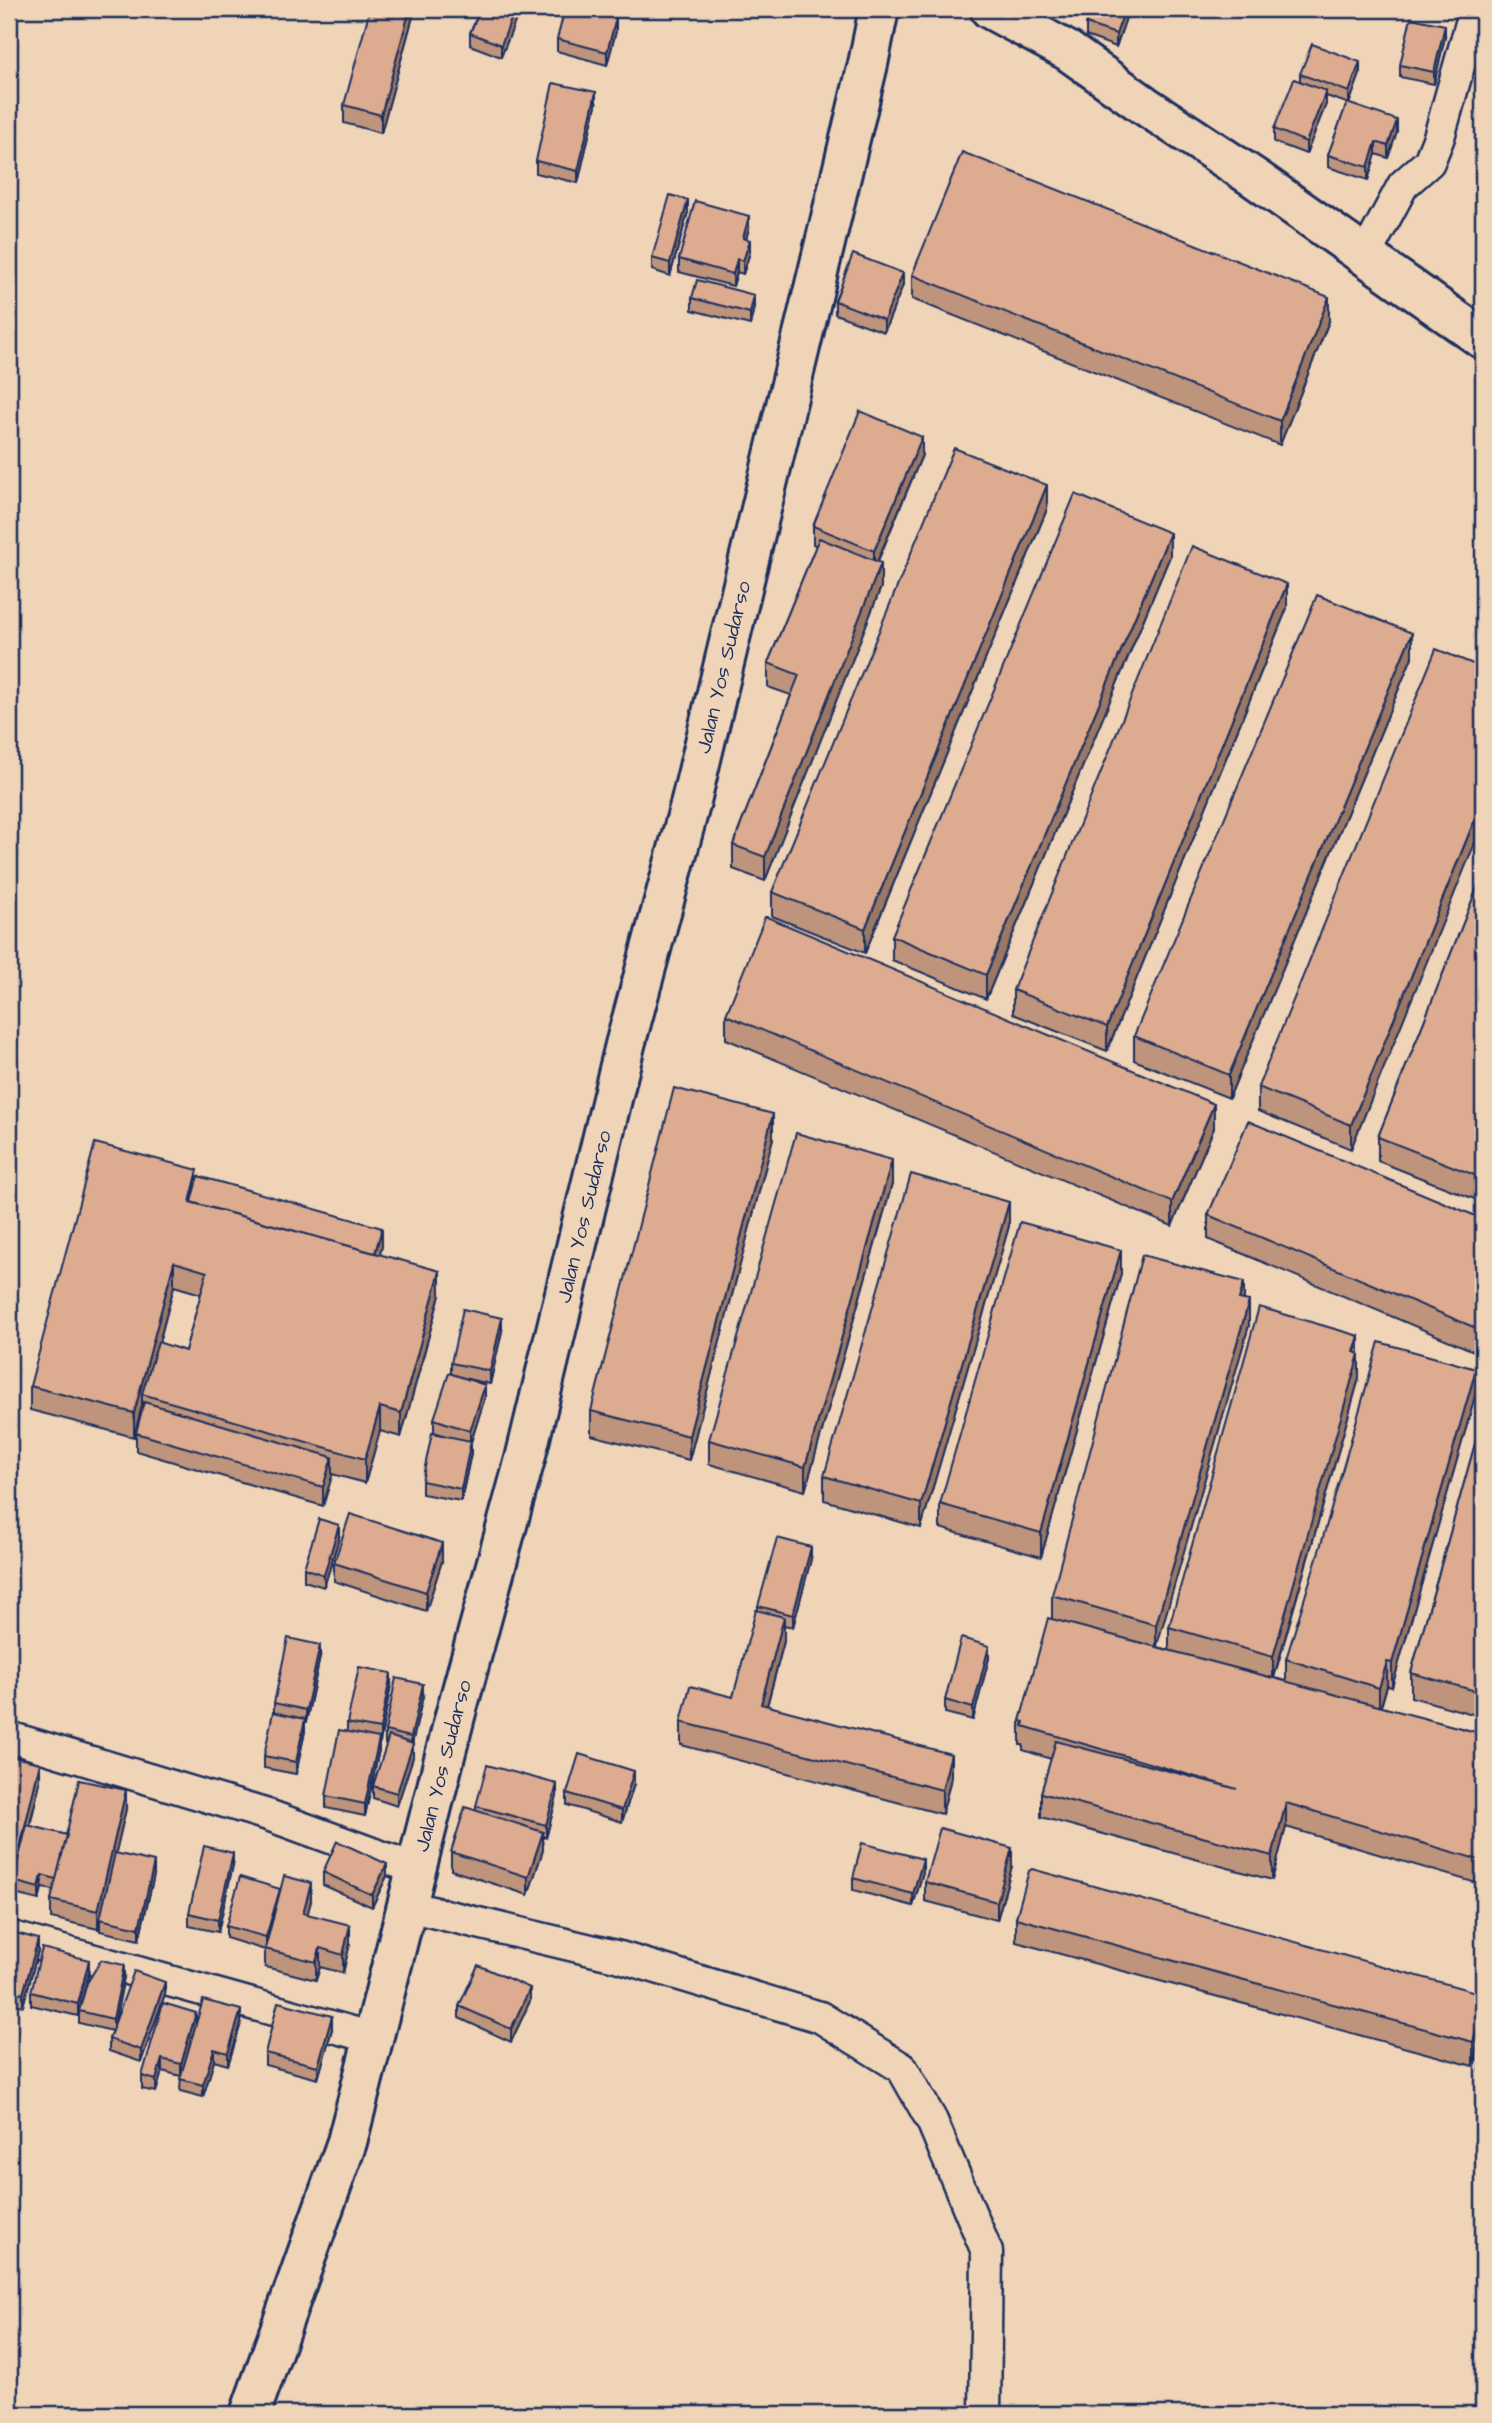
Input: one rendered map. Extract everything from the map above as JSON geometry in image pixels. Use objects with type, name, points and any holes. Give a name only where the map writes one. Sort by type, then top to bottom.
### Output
[{"type":"street","name":"Jalan Yos Sudarso","points":[[250,2414],[346,2143],[455,1716],[525,1459],[625,1045],[690,805],[879,9]]},
{"type":"street","points":[[990,9],[1068,51],[1483,339]]},
{"type":"street","points":[[1365,256],[1403,185],[1429,162],[1439,137],[1475,9]]},
{"type":"street","points":[[9,1737],[268,1815],[416,1869]]},
{"type":"street","points":[[407,1906],[620,1957],[820,2017],[902,2068],[932,2121],[987,2252],[985,2414]]},
{"type":"street","points":[[9,1936],[373,2038]]},
{"type":"building","points":[[370,9],[410,9],[381,115],[344,105]]},
{"type":"building","points":[[480,9],[515,9],[501,45],[470,33]]},
{"type":"building","points":[[565,9],[578,9],[616,18],[607,52],[557,39]]},
{"type":"building","points":[[1091,9],[1125,9],[1116,34],[1086,24]]},
{"type":"building","points":[[1476,9],[1483,9],[1483,16],[1475,14]]},
{"type":"building","points":[[1411,18],[1445,25],[1434,72],[1400,65]]},
{"type":"building","points":[[1312,44],[1360,62],[1349,92],[1300,74]]},
{"type":"building","points":[[1294,79],[1326,91],[1306,142],[1274,129]]},
{"type":"building","points":[[553,83],[596,92],[578,171],[536,161]]},
{"type":"building","points":[[1347,103],[1397,120],[1388,146],[1376,142],[1368,167],[1328,155]]},
{"type":"building","points":[[962,152],[1329,297],[1280,421],[912,275]]},
{"type":"building","points":[[670,195],[688,200],[670,263],[652,258]]},
{"type":"building","points":[[695,201],[749,216],[743,238],[750,240],[743,261],[737,259],[733,274],[679,259]]},
{"type":"building","points":[[853,254],[903,273],[884,320],[835,301]]},
{"type":"building","points":[[697,280],[754,295],[750,313],[692,298]]},
{"type":"building","points":[[860,411],[922,437],[874,551],[813,526]]},
{"type":"building","points":[[954,448],[1047,485],[865,929],[772,892]]},
{"type":"building","points":[[1075,494],[1170,533],[986,975],[892,936]]},
{"type":"building","points":[[819,538],[881,563],[765,857],[733,845],[799,675],[768,663]]},
{"type":"building","points":[[1192,546],[1287,584],[1107,1027],[1013,990]]},
{"type":"building","points":[[1317,595],[1412,633],[1229,1075],[1134,1036]]},
{"type":"building","points":[[1436,649],[1483,668],[1483,799],[1351,1125],[1258,1087]]},
{"type":"building","points":[[1483,873],[1483,1160],[1477,1176],[1378,1137]]},
{"type":"building","points":[[765,917],[1214,1104],[1172,1202],[726,1015]]},
{"type":"building","points":[[674,1088],[773,1114],[689,1436],[591,1411]]},
{"type":"building","points":[[1248,1121],[1483,1219],[1483,1331],[1208,1215]]},
{"type":"building","points":[[796,1133],[892,1160],[805,1467],[709,1440]]},
{"type":"building","points":[[95,1143],[198,1170],[190,1202],[440,1271],[401,1413],[380,1407],[365,1459],[142,1394],[158,1342],[185,1351],[207,1272],[174,1262],[134,1413],[30,1386]]},
{"type":"building","points":[[911,1174],[1009,1202],[921,1504],[824,1476]]},
{"type":"building","points":[[198,1176],[382,1228],[375,1253],[191,1202]]},
{"type":"building","points":[[1020,1222],[1121,1250],[1041,1533],[940,1504]]},
{"type":"building","points":[[1142,1255],[1244,1282],[1239,1299],[1249,1301],[1156,1625],[1052,1595]]},
{"type":"building","points":[[1259,1307],[1359,1336],[1354,1352],[1359,1354],[1273,1657],[1169,1627]]},
{"type":"building","points":[[463,1309],[502,1318],[490,1371],[451,1363]]},
{"type":"building","points":[[1379,1342],[1476,1369],[1392,1663],[1387,1662],[1379,1688],[1286,1659]]},
{"type":"building","points":[[449,1373],[485,1385],[470,1431],[434,1419]]},
{"type":"building","points":[[144,1402],[332,1457],[323,1487],[136,1433]]},
{"type":"building","points":[[1483,1415],[1483,1693],[1411,1673]]},
{"type":"building","points":[[432,1433],[471,1441],[461,1489],[422,1481]]},
{"type":"building","points":[[350,1514],[442,1543],[426,1592],[334,1563]]},
{"type":"building","points":[[319,1519],[339,1525],[324,1575],[304,1568]]},
{"type":"building","points":[[777,1538],[811,1547],[793,1615],[758,1606]]},
{"type":"building","points":[[756,1610],[784,1617],[761,1704],[951,1754],[942,1790],[681,1722],[690,1686],[733,1697]]},
{"type":"building","points":[[1048,1618],[1483,1734],[1483,1861],[1286,1803],[1272,1856],[1041,1793],[1056,1741],[1237,1789],[1023,1726],[1024,1722],[1020,1721]]},
{"type":"building","points":[[288,1638],[320,1645],[306,1710],[274,1703]]},
{"type":"building","points":[[961,1638],[989,1646],[973,1708],[945,1700]]},
{"type":"building","points":[[359,1667],[391,1673],[380,1729],[347,1723]]},
{"type":"building","points":[[396,1678],[423,1684],[411,1737],[385,1731]]},
{"type":"building","points":[[273,1712],[305,1719],[296,1762],[264,1756]]},
{"type":"building","points":[[339,1730],[379,1738],[365,1804],[326,1796]]},
{"type":"building","points":[[389,1736],[413,1744],[397,1793],[373,1786]]},
{"type":"building","points":[[579,1754],[634,1771],[622,1810],[567,1793]]},
{"type":"building","points":[[9,1756],[40,1763],[11,1885],[9,1885]]},
{"type":"building","points":[[487,1765],[557,1784],[546,1825],[476,1806]]},
{"type":"building","points":[[79,1780],[126,1790],[98,1911],[51,1900]]},
{"type":"building","points":[[465,1807],[543,1832],[528,1877],[451,1852]]},
{"type":"building","points":[[27,1825],[67,1835],[56,1879],[42,1875],[39,1888],[13,1881]]},
{"type":"building","points":[[940,1828],[1012,1848],[997,1902],[925,1882]]},
{"type":"building","points":[[337,1841],[387,1864],[372,1895],[323,1872]]},
{"type":"building","points":[[862,1843],[923,1859],[913,1894],[853,1878]]},
{"type":"building","points":[[204,1846],[233,1853],[218,1920],[189,1913]]},
{"type":"building","points":[[115,1853],[154,1862],[139,1928],[100,1919]]},
{"type":"building","points":[[1032,1869],[1483,1994],[1483,2005],[1473,2042],[1016,1918],[1029,1871]]},
{"type":"building","points":[[284,1876],[311,1883],[303,1913],[350,1925],[343,1955],[320,1948],[316,1962],[265,1949]]},
{"type":"building","points":[[240,1877],[280,1889],[266,1937],[226,1926]]},
{"type":"building","points":[[9,1931],[38,1939],[23,1994],[9,1990]]},
{"type":"building","points":[[42,1948],[89,1960],[78,2004],[31,1992]]},
{"type":"building","points":[[101,1960],[124,1965],[113,2019],[79,2011],[87,1983]]},
{"type":"building","points":[[478,1965],[530,1988],[511,2029],[459,2006]]},
{"type":"building","points":[[134,1971],[165,1982],[141,2050],[109,2039]]},
{"type":"building","points":[[203,2000],[241,2010],[228,2053],[214,2049],[203,2085],[180,2079]]},
{"type":"building","points":[[278,2002],[332,2016],[318,2066],[265,2053]]},
{"type":"building","points":[[163,2003],[196,2013],[181,2064],[162,2059],[156,2080],[142,2076]]},
{"type":"building","points":[[1483,2013],[1483,2038],[1477,2036]]}]
